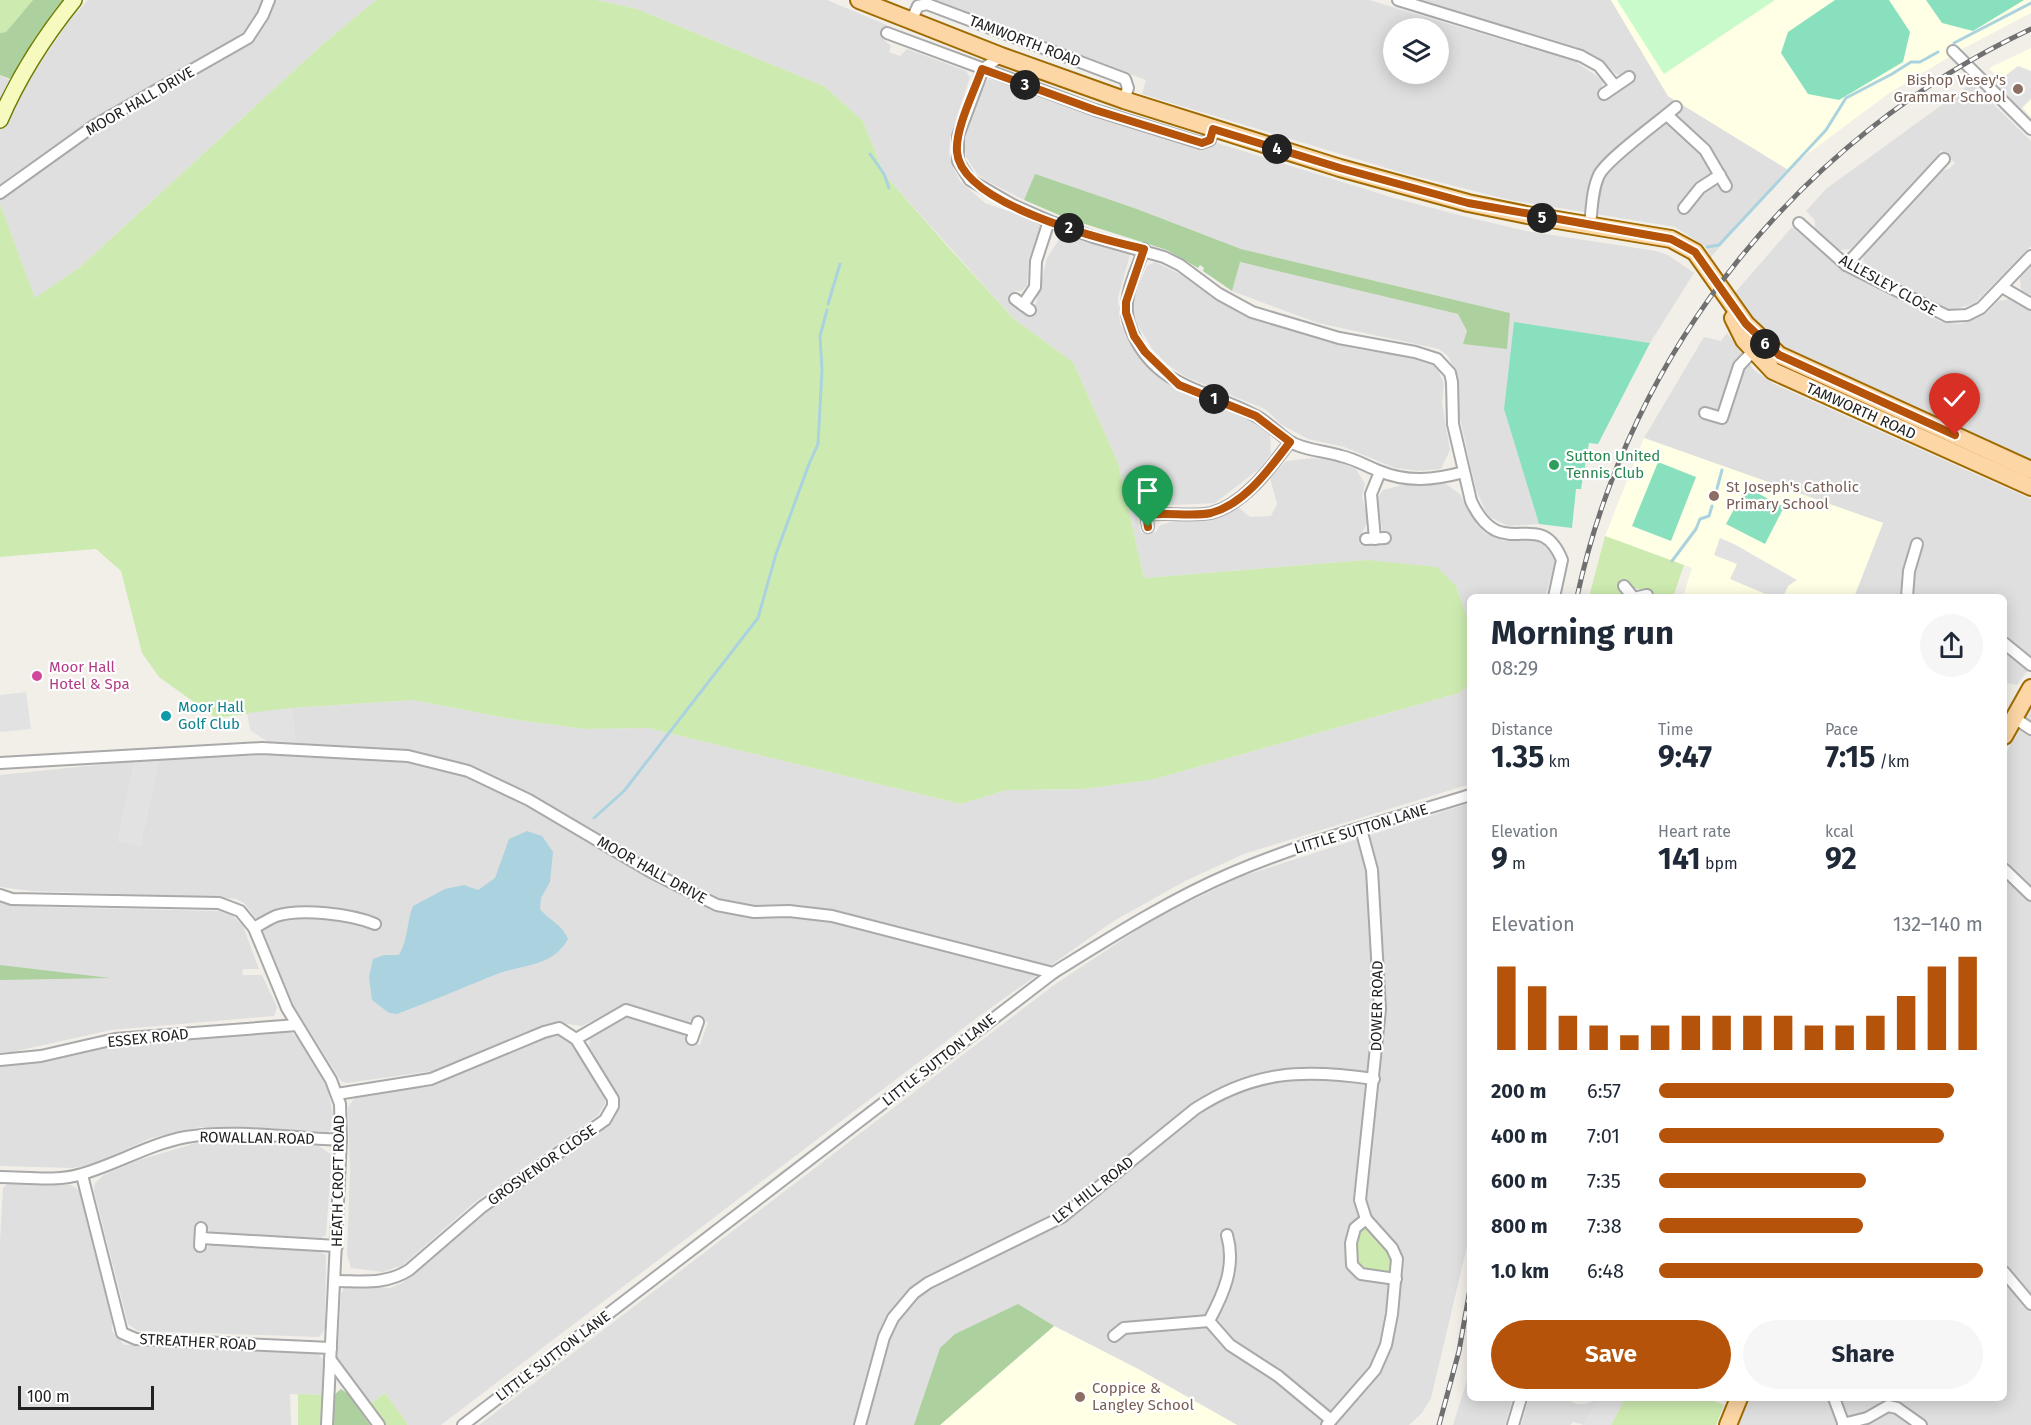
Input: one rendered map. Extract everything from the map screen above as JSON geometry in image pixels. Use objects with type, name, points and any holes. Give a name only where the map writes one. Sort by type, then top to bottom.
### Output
[{"type":"main road","name":"TAMWORTH ROAD","points":[[859,0],[1001,56],[1124,100],[1340,168],[1468,203],[1590,225],[1657,234],[1685,245],[1703,262],[1727,297],[1736,326],[1757,346],[1773,371],[2031,487]]},
{"type":"main road","name":"TAMWORTH ROAD","points":[[1757,346],[2031,470]]},
{"type":"main road","points":[[2007,730],[2031,688]]},
{"type":"main road","points":[[1728,1425],[1738,1401]]},
{"type":"street","points":[[0,120],[24,70],[52,27],[74,0]]},
{"type":"street","name":"MOOR HALL DRIVE","points":[[0,193],[28,170],[95,124],[248,38],[264,15],[269,0]]},
{"type":"street","points":[[1398,0],[1581,56],[1599,66],[1616,86]]},
{"type":"street","name":"TAMWORTH ROAD","points":[[911,21],[918,6],[927,4],[1125,79],[1128,88],[1124,100]]},
{"type":"street","points":[[887,33],[898,44],[982,69],[1095,110],[1202,143],[1210,140],[1213,129]]},
{"type":"street","points":[[976,46],[982,69],[958,136],[958,161],[963,171],[980,187],[1049,221],[1093,237],[1144,249],[1180,265],[1219,294],[1251,312],[1339,338],[1414,352],[1437,359],[1450,373],[1453,424],[1471,501],[1488,527],[1504,535],[1540,534],[1550,540],[1562,560],[1555,594]]},
{"type":"street","points":[[1953,51],[2031,129]]},
{"type":"street","points":[[982,69],[1001,56]]},
{"type":"street","points":[[1604,94],[1629,77]]},
{"type":"street","points":[[1590,225],[1600,172],[1615,156],[1672,111],[1697,140],[1726,186]]},
{"type":"street","points":[[1846,265],[1945,159]]},
{"type":"street","points":[[1684,208],[1700,188],[1719,175]]},
{"type":"street","points":[[1023,305],[1035,287],[1036,261],[1049,221]]},
{"type":"street","name":"ALLESLEY CLOSE","points":[[1805,224],[1846,265],[1947,316],[1956,317],[1975,312],[2031,256]]},
{"type":"street","points":[[1144,249],[1126,302],[1126,313],[1134,336],[1145,352],[1179,385],[1256,416],[1290,442],[1342,456],[1380,472],[1402,478],[1425,480],[1464,472]]},
{"type":"street","points":[[2002,287],[2031,304]]},
{"type":"street","points":[[1705,413],[1722,418],[1739,366],[1757,346]]},
{"type":"street","points":[[1148,527],[1146,515],[1168,512],[1200,514],[1221,508],[1254,485],[1290,442]]},
{"type":"street","points":[[1375,539],[1371,494],[1380,472]]},
{"type":"street","points":[[1907,594],[1909,571],[1917,544]]},
{"type":"street","points":[[1624,586],[1631,594]]},
{"type":"street","points":[[2007,645],[2031,665]]},
{"type":"street","points":[[2013,717],[2031,729]]},
{"type":"street","name":"MOOR HALL DRIVE","points":[[0,763],[262,748],[408,756],[468,771],[529,800],[651,872],[717,905],[754,912],[789,911],[832,916],[1053,973]]},
{"type":"street","name":"LITTLE SUTTON LANE","points":[[463,1425],[1053,973],[1190,892],[1267,858],[1467,796]]},
{"type":"street","name":"DOWER ROAD","points":[[1361,829],[1372,870],[1379,957],[1380,1009],[1374,1079],[1360,1187],[1362,1210],[1366,1219]]},
{"type":"street","points":[[2007,872],[2031,895]]},
{"type":"street","name":"HEATH CROFT ROAD","points":[[0,896],[12,899],[219,903],[240,911],[255,928],[279,990],[297,1025],[327,1070],[337,1094],[341,1119],[336,1281],[327,1425]]},
{"type":"street","points":[[255,928],[277,916],[322,913],[358,916],[375,924]]},
{"type":"street","points":[[337,1094],[431,1079],[551,1029],[566,1030],[576,1039],[627,1010],[695,1031]]},
{"type":"street","name":"ESSEX ROAD","points":[[0,1060],[41,1056],[115,1039],[297,1025]]},
{"type":"street","name":"GROSVENOR CLOSE","points":[[336,1281],[381,1282],[397,1278],[482,1207],[605,1120],[613,1106],[613,1099],[576,1039]]},
{"type":"street","name":"LEY HILL ROAD","points":[[860,1425],[884,1337],[893,1318],[902,1305],[928,1283],[1048,1226],[1195,1109],[1218,1094],[1260,1079],[1297,1073],[1336,1074],[1374,1079]]},
{"type":"street","name":"ROWALLAN ROAD","points":[[0,1177],[63,1178],[81,1175],[151,1146],[186,1137],[224,1135],[341,1140]]},
{"type":"street","name":"STREATHER ROAD","points":[[81,1175],[118,1326],[129,1338],[330,1353]]},
{"type":"street","points":[[1209,1321],[1230,1345],[1278,1376],[1329,1423],[1366,1382],[1381,1359],[1386,1346],[1396,1279],[1397,1259],[1392,1248],[1366,1219],[1355,1228],[1351,1243],[1352,1265],[1361,1274],[1396,1279]]},
{"type":"street","points":[[201,1237],[337,1246]]},
{"type":"street","points":[[1209,1321],[1226,1289],[1230,1269],[1231,1240]]},
{"type":"street","points":[[2007,1276],[2031,1304]]},
{"type":"street","points":[[1114,1330],[1209,1321]]},
{"type":"street","points":[[330,1353],[379,1425]]},
{"type":"street","points":[[1513,1425],[1520,1401]]},
{"type":"street","points":[[1835,1401],[1844,1424],[1867,1418],[1888,1407],[1897,1408],[1921,1425]]},
{"type":"shaded area","points":[[88,0],[376,0],[323,44],[80,267],[35,299],[0,204],[0,75],[23,88],[70,20]]},
{"type":"shaded area","points":[[597,0],[827,0],[887,25],[882,38],[891,46],[889,52],[900,56],[907,49],[966,71],[970,77],[950,138],[949,153],[954,169],[960,181],[985,203],[1040,222],[1041,228],[1029,258],[1027,285],[1022,291],[1015,291],[1010,302],[1030,316],[1035,307],[1047,258],[1064,232],[1126,251],[1130,255],[1118,298],[1120,324],[1148,367],[1175,389],[1243,415],[1270,434],[1271,454],[1259,469],[1215,503],[1135,507],[1141,533],[1156,532],[1160,525],[1179,520],[1206,519],[1222,515],[1237,506],[1250,517],[1271,516],[1277,504],[1270,478],[1286,461],[1314,458],[1336,461],[1356,469],[1365,484],[1362,496],[1368,521],[1362,533],[1364,545],[1390,543],[1391,534],[1383,534],[1377,499],[1383,490],[1402,485],[1446,484],[1460,494],[1477,525],[1485,533],[1504,541],[1540,538],[1547,542],[1556,559],[1546,594],[1467,594],[1467,617],[1456,586],[1367,560],[1144,578],[1118,463],[1073,362],[1014,319],[884,174],[863,121],[824,86],[637,9]]},
{"type":"shaded area","points":[[933,0],[1369,0],[1429,18],[1383,18],[1383,84],[1449,84],[1449,24],[1576,62],[1604,81],[1600,91],[1606,99],[1634,80],[1629,72],[1621,76],[1616,74],[1597,58],[1577,47],[1421,0],[1611,0],[1668,96],[1787,169],[1711,257],[1706,247],[1675,227],[1510,200],[1403,173],[1142,94],[1146,80]]},
{"type":"shaded area","name":"Bishop Vesey's Grammar School","points":[[1611,0],[2031,0],[2031,13],[1964,48],[1888,94],[1787,169],[1668,96]]},
{"type":"shaded area","name":"Bishop Vesey's Grammar School","points":[[2031,48],[2031,117],[1989,68]]},
{"type":"shaded area","points":[[2018,66],[2031,71],[2031,99],[2020,110],[1996,83]]},
{"type":"shaded area","points":[[989,79],[1204,148],[1211,147],[1214,142],[1394,198],[1463,216],[1526,231],[1656,251],[1668,255],[1694,273],[1650,343],[1514,323],[1504,409],[1539,524],[1508,526],[1488,516],[1476,490],[1459,414],[1458,377],[1448,356],[1439,349],[1318,323],[1232,291],[1239,262],[1458,314],[1468,331],[1463,344],[1510,313],[1241,249],[1137,209],[1035,175],[1024,200],[985,180],[977,174],[966,157],[964,140],[984,84]]},
{"type":"shaded area","points":[[1972,83],[2031,141],[2031,246],[1974,304],[1950,310],[1864,268],[1863,256],[1942,170],[1949,169],[1955,163],[1941,150],[1934,162],[1851,249],[1838,250],[1815,230],[1815,220],[1806,211],[1826,189]]},
{"type":"shaded area","points":[[1792,227],[1847,273],[1941,322],[1961,324],[1973,320],[1987,313],[1998,301],[2009,299],[2031,311],[2031,461],[1784,350],[1764,334],[1733,295]]},
{"type":"shaded area","points":[[1155,262],[1184,276],[1244,316],[1356,349],[1407,357],[1437,367],[1444,384],[1442,403],[1450,450],[1441,469],[1418,471],[1395,468],[1344,447],[1308,439],[1282,425],[1265,409],[1186,377],[1168,365],[1153,350],[1137,324],[1132,310],[1131,301],[1147,266]]},
{"type":"shaded area","points":[[2031,265],[2031,296],[2021,291],[2020,277]]},
{"type":"shaded area","points":[[1727,333],[1754,370],[1774,384],[2031,499],[2031,666],[2017,685],[2007,683],[2007,594],[1855,594],[1883,523],[1644,438],[1704,337],[1721,341]]},
{"type":"shaded area","name":"St Joseph's Catholic Primary School","points":[[1644,438],[1883,523],[1855,594],[1684,594],[1692,568],[1605,536]]},
{"type":"shaded area","points":[[1720,538],[1797,580],[1788,586],[1784,594],[1766,594],[1730,579],[1737,564],[1714,555]]},
{"type":"shaded area","points":[[1467,686],[1467,785],[1244,854],[1185,881],[1112,922],[982,1014],[441,1425],[408,1425],[385,1393],[370,1404],[337,1360],[341,1294],[344,1288],[349,1286],[390,1288],[402,1283],[462,1230],[615,1117],[620,1098],[589,1048],[590,1037],[594,1034],[629,1014],[684,1034],[686,1040],[700,1045],[708,1022],[695,1018],[688,1022],[626,1004],[582,1026],[561,1023],[546,1024],[432,1071],[347,1083],[341,1081],[295,1008],[257,920],[244,903],[236,899],[213,897],[31,891],[0,887],[0,775],[135,761],[118,841],[140,846],[159,759],[296,754],[292,708],[413,700],[517,720],[585,729],[648,728],[961,804],[1007,790],[1083,789],[1151,780],[1459,693]]},
{"type":"shaded area","points":[[26,692],[31,729],[0,732],[0,695]]},
{"type":"shaded area","points":[[2031,703],[2031,1425],[1733,1425],[1743,1401],[2007,1401],[2007,751]]},
{"type":"shaded area","points":[[292,708],[295,745],[268,742],[250,730],[247,713]]},
{"type":"shaded area","points":[[159,759],[140,846],[118,842],[135,761]]},
{"type":"shaded area","points":[[1467,804],[1467,1247],[1431,1398],[1422,1413],[1409,1425],[1237,1425],[1138,1369],[1054,1326],[940,1425],[479,1425],[1054,985],[1152,920],[1240,877]]},
{"type":"shaded area","points":[[0,902],[40,907],[220,911],[231,914],[243,926],[259,969],[243,969],[242,975],[262,975],[277,1007],[274,1016],[111,1030],[12,1052],[0,1052]]},
{"type":"shaded area","points":[[289,1031],[296,1036],[328,1090],[334,1121],[329,1132],[201,1127],[151,1138],[92,1164],[73,1168],[0,1166],[0,1065],[25,1064],[121,1043]]},
{"type":"shaded area","points":[[553,1035],[562,1036],[574,1046],[605,1095],[605,1104],[598,1115],[475,1202],[403,1265],[383,1272],[351,1268],[347,1255],[350,1169],[348,1107],[354,1099],[384,1090],[430,1087]]},
{"type":"shaded area","points":[[196,1143],[319,1146],[332,1155],[326,1235],[321,1238],[210,1232],[205,1225],[196,1226],[195,1249],[206,1249],[211,1244],[315,1250],[326,1255],[325,1329],[319,1337],[138,1331],[128,1324],[94,1191],[95,1183],[104,1175],[139,1160]]},
{"type":"shaded area","points":[[9,1182],[71,1185],[80,1191],[112,1331],[124,1345],[151,1343],[317,1353],[325,1362],[323,1395],[290,1394],[291,1425],[0,1425],[0,1241],[3,1188]]},
{"type":"shaded area","name":"Coppice & Langley School","points":[[1054,1326],[1138,1369],[1237,1425],[940,1425]]},
{"type":"shaded area","points":[[1467,1381],[1467,1401],[1512,1401],[1505,1425],[1453,1425]]},
{"type":"shaded area","points":[[1528,1401],[1571,1401],[1576,1404],[1585,1404],[1598,1401],[1584,1425],[1573,1422],[1570,1425],[1521,1425]]},
{"type":"shaded area","points":[[1598,1401],[1623,1401],[1611,1425],[1584,1425]]},
{"type":"green space","points":[[0,0],[33,0],[6,32],[0,33]]},
{"type":"green space","points":[[33,0],[67,0],[45,24],[10,79],[0,75],[0,33],[6,32]]},
{"type":"green space","points":[[376,0],[597,0],[637,9],[824,86],[863,121],[884,174],[950,249],[1014,319],[1073,362],[1118,463],[1144,578],[1367,560],[1437,567],[1456,586],[1467,617],[1467,686],[1459,693],[1151,780],[1083,789],[1007,790],[961,804],[648,728],[585,729],[517,720],[413,700],[292,708],[216,718],[159,677],[142,653],[121,571],[96,549],[0,557],[0,204],[35,298],[80,267],[323,44]]},
{"type":"green space","points":[[1617,0],[1775,0],[1664,74]]},
{"type":"green space","points":[[1835,0],[1889,0],[1910,32],[1903,62],[1839,100],[1808,94],[1781,53],[1788,32]]},
{"type":"green space","points":[[1926,0],[2024,0],[1973,31],[1942,23]]},
{"type":"green space","points":[[1035,174],[1137,209],[1241,249],[1510,313],[1507,349],[1463,344],[1467,331],[1458,314],[1240,262],[1232,291],[1203,271],[1204,268],[1200,265],[1198,268],[1167,250],[1066,218],[1024,200]]},
{"type":"green space","points":[[1514,322],[1650,343],[1598,444],[1589,443],[1581,489],[1576,489],[1572,528],[1539,524],[1504,409]]},
{"type":"green space","points":[[1658,462],[1696,477],[1671,541],[1632,526]]},
{"type":"green space","points":[[1746,487],[1784,507],[1765,544],[1726,524]]},
{"type":"green space","points":[[1605,536],[1684,565],[1674,594],[1648,594],[1646,590],[1628,587],[1624,581],[1619,585],[1625,594],[1590,594]]},
{"type":"green space","points":[[0,965],[110,978],[0,980]]},
{"type":"green space","points":[[1364,1227],[1377,1234],[1385,1245],[1390,1258],[1391,1272],[1362,1270],[1354,1261],[1356,1232]]},
{"type":"green space","points":[[1018,1304],[1054,1326],[940,1425],[914,1425],[940,1348],[955,1334]]},
{"type":"green space","points":[[341,1389],[348,1394],[370,1425],[331,1425],[332,1401]]},
{"type":"green space","points":[[385,1393],[408,1425],[386,1425],[370,1404]]},
{"type":"green space","points":[[298,1394],[323,1395],[323,1425],[298,1425]]},
{"type":"green space","points":[[1623,1401],[1714,1401],[1724,1405],[1716,1425],[1611,1425]]},
{"type":"water","points":[[527,831],[542,836],[553,852],[550,882],[541,898],[540,909],[559,926],[568,939],[561,949],[544,961],[502,972],[397,1014],[389,1013],[372,1000],[369,977],[373,959],[384,955],[399,955],[413,906],[445,889],[464,885],[478,890],[495,878],[509,839]]},
{"type":"waterway","points":[[1954,43],[2031,3]]},
{"type":"waterway","points":[[1707,247],[1719,245],[1826,130],[1846,98],[1911,62],[1920,62],[1938,52]]},
{"type":"waterway","points":[[870,154],[884,174],[889,188]]},
{"type":"waterway","points":[[828,304],[840,264]]},
{"type":"waterway","points":[[594,818],[624,791],[758,618],[776,554],[818,444],[822,370],[820,336],[827,310]]},
{"type":"waterway","points":[[1715,496],[1722,470]]},
{"type":"waterway","points":[[1672,561],[1696,529],[1700,519],[1709,516],[1712,506]]},
{"type":"railway","points":[[1578,594],[1602,506],[1638,419],[1684,337],[1738,260],[1801,191],[1871,128],[1948,74],[2031,29]]},
{"type":"railway","points":[[1439,1425],[1459,1351],[1467,1306]]},
{"type":"place","name":"Bishop Vesey's Grammar School","points":[[2018,89]]},
{"type":"place","name":"Sutton United Tennis Club","points":[[1554,465]]},
{"type":"place","name":"St Joseph's Catholic Primary School","points":[[1714,496]]},
{"type":"place","name":"Moor Hall Hotel & Spa","points":[[37,676]]},
{"type":"place","name":"Moor Hall Golf Club","points":[[166,716]]},
{"type":"place","name":"Coppice & Langley School","points":[[1080,1397]]},
{"type":"route","points":[[1148,527],[1146,515],[1168,512],[1211,513],[1221,508],[1254,485],[1290,442],[1256,416],[1179,385],[1157,367],[1145,352],[1134,336],[1126,313],[1126,302],[1144,249],[1093,237],[1049,221],[1013,205],[970,180],[958,161],[956,149],[958,136],[982,69],[1095,110],[1202,143],[1210,140],[1213,129],[1340,168],[1468,203],[1527,215],[1657,234],[1671,239],[1695,252],[1746,324],[1762,342],[1779,355],[1955,435]]}]
